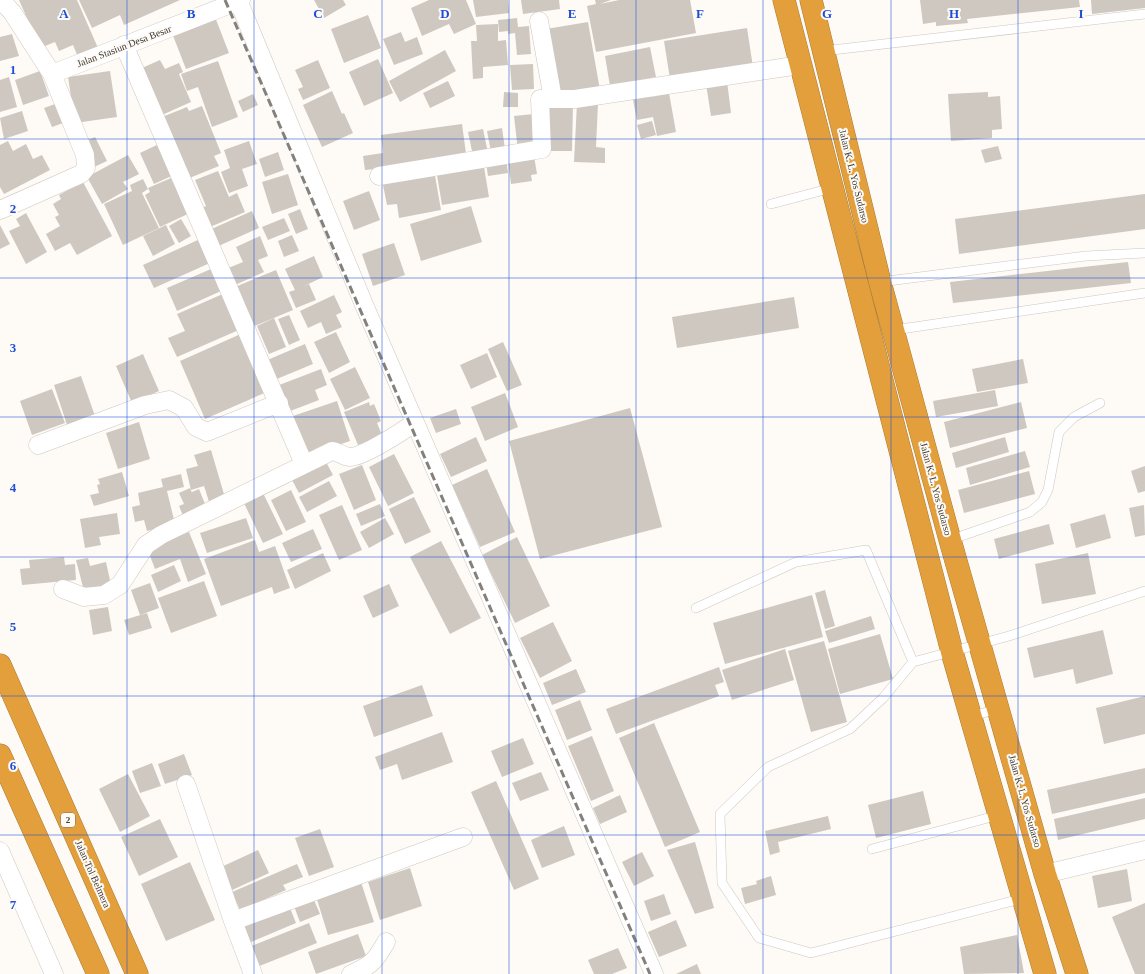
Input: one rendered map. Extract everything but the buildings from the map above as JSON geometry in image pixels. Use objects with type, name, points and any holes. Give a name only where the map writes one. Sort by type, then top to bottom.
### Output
[{"type":"highway","points":[[784,0],[952,652],[1001,815],[1044,974]]},
{"type":"highway","name":"Jalan K. L. Yos Sudarso","points":[[811,0],[822,51],[880,282],[950,540],[1045,874],[1077,974]]},
{"type":"highway","name":"Jalan Tol Belmera","points":[[0,665],[137,974]]},
{"type":"highway","points":[[0,755],[98,974]]},
{"type":"street","points":[[0,0],[12,12],[52,74],[85,155],[86,168],[82,174],[0,210]]},
{"type":"street","points":[[239,0],[414,423],[654,974]]},
{"type":"street","name":"Jalan Stasiun Desa Besar","points":[[52,74],[239,0]]},
{"type":"street","points":[[539,21],[553,99]]},
{"type":"street","points":[[124,45],[304,464]]},
{"type":"street","points":[[379,176],[542,149],[540,99],[575,99],[800,65]]},
{"type":"street","points":[[38,445],[145,405],[169,400],[184,408],[196,427],[207,432],[279,404]]},
{"type":"street","points":[[63,589],[84,597],[104,595],[120,584],[146,545],[161,535],[332,451],[350,457],[356,455],[393,437],[414,423]]},
{"type":"street","points":[[186,784],[233,921],[253,974]]},
{"type":"street","points":[[233,921],[463,837]]},
{"type":"street","points":[[1045,874],[1145,850]]},
{"type":"street","points":[[0,851],[54,974]]},
{"type":"street","points":[[351,974],[368,967],[376,959],[386,942]]},
{"type":"lane","points":[[822,51],[1145,14]]},
{"type":"lane","points":[[771,204],[832,188]]},
{"type":"lane","points":[[880,282],[1086,256],[1145,253]]},
{"type":"lane","points":[[894,330],[1145,293]]},
{"type":"lane","points":[[950,540],[1030,512],[1042,502],[1048,490],[1059,432],[1074,417],[1100,403]]},
{"type":"lane","points":[[696,608],[796,562],[866,550],[913,662]]},
{"type":"lane","points":[[1024,898],[811,953],[758,938],[722,883],[720,814],[768,767],[850,729],[883,698],[913,662],[979,644],[1145,591]]},
{"type":"lane","points":[[972,716],[999,708]]},
{"type":"lane","points":[[872,849],[1001,815]]},
{"type":"railway","points":[[225,0],[650,974]]}]
